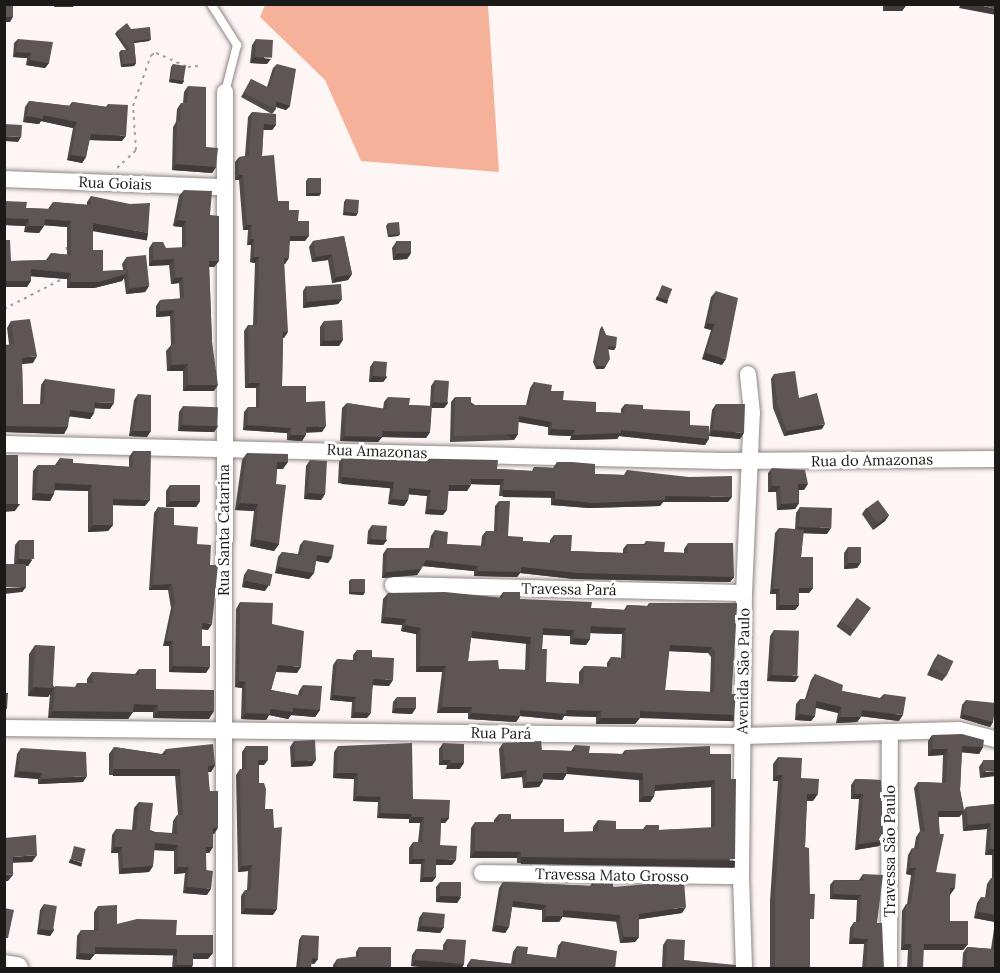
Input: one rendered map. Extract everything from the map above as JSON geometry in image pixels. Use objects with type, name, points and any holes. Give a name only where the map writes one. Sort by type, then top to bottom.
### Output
[{"type":"street","name":"Rua Santa Catarina","points":[[224,969],[222,731],[225,92]]},
{"type":"street","name":"Rua Goiais","points":[[4,179],[225,187]]},
{"type":"street","name":"Avenida São Paulo","points":[[744,969],[741,876],[744,593],[752,413],[748,374]]},
{"type":"street","name":"Rua Amazonas","points":[[4,444],[224,447],[749,461]]},
{"type":"street","name":"Rua do Amazonas","points":[[749,461],[996,459]]},
{"type":"street","name":"Travessa Pará","points":[[393,585],[744,593]]},
{"type":"street","name":"Rua Pará","points":[[4,728],[742,736],[890,734],[959,730],[996,739]]},
{"type":"street","name":"Travessa São Paulo","points":[[889,969],[890,734]]},
{"type":"street","name":"Travessa Mato Grosso","points":[[482,873],[741,876]]},
{"type":"street","points":[[4,966],[17,969]]},
{"type":"lane","points":[[211,4],[237,45],[225,92]]},
{"type":"shaded area","points":[[265,5],[488,5],[499,172],[361,161],[325,80],[260,17]]},
{"type":"building","points":[[4,4],[13,4],[13,17],[4,17]]},
{"type":"building","points":[[975,4],[996,4],[996,9]]},
{"type":"building","points":[[127,23],[131,29],[150,27],[151,39],[134,41],[136,63],[123,64],[121,50],[130,50],[117,31]]},
{"type":"building","points":[[18,39],[53,42],[49,63],[30,60],[31,53],[16,52]]},
{"type":"building","points":[[256,39],[273,40],[272,58],[255,57]]},
{"type":"building","points":[[173,64],[186,66],[183,81],[171,79]]},
{"type":"building","points":[[277,64],[296,69],[290,106],[276,101],[276,109],[244,93],[251,79],[269,88]]},
{"type":"building","points":[[188,86],[206,87],[206,147],[218,148],[216,167],[176,164],[177,121],[180,121],[181,103],[187,103]]},
{"type":"building","points":[[29,101],[72,106],[72,102],[108,107],[108,104],[128,105],[126,136],[91,134],[86,157],[71,155],[77,122],[43,115],[43,119],[27,116]]},
{"type":"building","points":[[252,112],[276,114],[276,125],[264,124],[262,156],[274,155],[278,201],[289,201],[289,210],[299,210],[298,221],[309,221],[309,236],[290,236],[289,258],[284,258],[288,332],[283,332],[282,386],[306,386],[306,402],[325,401],[326,426],[306,427],[306,435],[291,435],[291,428],[247,425],[248,407],[259,408],[260,383],[249,383],[248,325],[257,325],[259,257],[254,257],[254,239],[251,239],[252,225],[247,225],[243,175],[239,175],[239,157],[249,156]]},
{"type":"building","points":[[4,124],[22,125],[21,137],[4,136]]},
{"type":"building","points":[[308,178],[321,178],[321,193],[308,193]]},
{"type":"building","points":[[184,190],[212,191],[210,215],[219,216],[219,261],[209,261],[212,342],[218,385],[188,385],[188,364],[172,365],[171,345],[175,344],[174,310],[160,311],[160,300],[184,298],[183,277],[175,278],[174,259],[153,260],[153,242],[163,242],[166,248],[186,247],[186,221],[178,220]]},
{"type":"building","points":[[91,196],[130,204],[150,203],[148,233],[93,223],[93,250],[103,250],[103,271],[126,270],[126,274],[99,282],[71,282],[71,273],[31,269],[31,281],[4,281],[4,240],[4,201],[27,202],[26,208],[52,209],[53,202],[91,205]],"holes":[[[5,218],[29,219],[29,226],[44,226],[45,219],[71,221],[71,255],[51,253],[50,260],[11,261],[10,240],[4,240]]]},
{"type":"building","points":[[346,199],[359,200],[358,213],[345,212]]},
{"type":"building","points":[[399,222],[400,234],[389,235],[388,223]]},
{"type":"building","points":[[344,236],[352,274],[336,277],[332,254],[316,257],[313,241]]},
{"type":"building","points":[[396,241],[411,241],[411,253],[396,253]]},
{"type":"building","points":[[146,255],[149,286],[129,288],[126,257]]},
{"type":"building","points":[[341,284],[342,299],[307,301],[306,286]]},
{"type":"building","points":[[662,285],[672,289],[668,300],[658,296]]},
{"type":"building","points":[[716,291],[738,298],[726,359],[706,353],[715,324],[708,323]]},
{"type":"building","points":[[30,319],[37,356],[22,358],[23,404],[44,404],[45,379],[115,389],[114,403],[95,402],[94,413],[70,410],[68,427],[4,426],[4,345],[14,344],[11,321]]},
{"type":"building","points":[[342,320],[343,340],[325,341],[324,321]]},
{"type":"building","points":[[602,326],[606,335],[617,337],[616,347],[608,346],[610,359],[606,366],[598,366],[595,359]]},
{"type":"building","points":[[374,361],[387,362],[386,377],[373,376]]},
{"type":"building","points":[[795,371],[799,398],[817,393],[825,424],[787,431],[777,403],[774,374]]},
{"type":"building","points":[[435,380],[449,381],[447,403],[433,402]]},
{"type":"building","points":[[534,382],[552,385],[551,391],[564,391],[563,400],[596,402],[596,412],[624,413],[625,404],[643,405],[643,409],[690,411],[690,425],[709,426],[709,439],[621,430],[621,433],[574,435],[575,430],[552,429],[552,422],[519,416],[518,434],[454,436],[455,397],[471,397],[471,405],[529,405]]},
{"type":"building","points":[[138,394],[151,395],[151,431],[133,431]]},
{"type":"building","points":[[388,397],[410,398],[409,405],[432,406],[430,432],[383,431],[382,437],[345,436],[347,403],[387,409]]},
{"type":"building","points":[[716,404],[745,404],[744,433],[713,430]]},
{"type":"building","points":[[183,406],[218,407],[217,426],[182,425]]},
{"type":"building","points":[[133,451],[151,451],[150,500],[113,499],[113,525],[93,525],[92,485],[55,483],[54,494],[36,493],[38,465],[59,465],[60,458],[73,459],[73,463],[133,467]]},
{"type":"building","points":[[247,453],[288,454],[288,462],[277,462],[276,484],[286,485],[279,544],[255,539],[258,504],[240,503]]},
{"type":"building","points":[[4,455],[18,455],[18,504],[4,504]]},
{"type":"building","points":[[343,457],[498,460],[497,469],[534,471],[534,467],[556,468],[557,462],[572,462],[595,464],[595,474],[627,475],[627,470],[689,477],[732,476],[732,497],[665,496],[665,500],[593,503],[555,499],[555,491],[503,490],[504,479],[471,479],[471,485],[449,485],[447,510],[429,509],[431,490],[409,488],[408,500],[392,499],[394,482],[342,477]]},
{"type":"building","points":[[310,460],[327,461],[325,494],[308,493]]},
{"type":"building","points":[[772,468],[805,470],[808,484],[798,484],[799,503],[781,504],[780,486],[772,486]]},
{"type":"building","points":[[170,485],[200,485],[200,501],[170,501]]},
{"type":"building","points":[[878,500],[889,515],[878,524],[867,508]]},
{"type":"building","points":[[499,501],[510,501],[508,536],[523,537],[523,541],[554,543],[554,535],[572,535],[571,551],[627,553],[627,544],[646,545],[646,541],[665,542],[664,552],[688,553],[688,543],[733,543],[734,577],[578,573],[521,567],[521,572],[478,571],[478,566],[426,560],[421,569],[386,572],[387,548],[433,548],[435,530],[448,532],[447,544],[485,546],[486,531],[497,531]]},
{"type":"building","points":[[158,507],[174,508],[174,525],[198,527],[197,544],[211,545],[210,565],[218,565],[212,624],[202,623],[202,646],[210,646],[210,667],[173,666],[173,641],[166,641],[175,602],[172,584],[153,585]]},
{"type":"building","points":[[800,507],[832,508],[831,528],[799,527]]},
{"type":"building","points":[[372,525],[387,526],[386,540],[371,539]]},
{"type":"building","points":[[779,528],[804,530],[801,557],[813,557],[813,588],[799,588],[799,605],[780,605],[780,589],[773,589]]},
{"type":"building","points":[[19,540],[34,540],[34,559],[19,559]]},
{"type":"building","points":[[304,540],[334,545],[332,557],[317,555],[314,573],[279,567],[282,552],[301,555]]},
{"type":"building","points":[[848,547],[861,547],[861,563],[848,563]]},
{"type":"building","points":[[4,564],[26,564],[26,587],[4,587]]},
{"type":"building","points":[[248,569],[272,574],[270,586],[246,581]]},
{"type":"building","points":[[351,579],[365,579],[365,592],[351,592]]},
{"type":"building","points":[[445,592],[503,598],[503,592],[520,592],[520,599],[592,602],[591,608],[627,610],[627,605],[649,606],[649,603],[737,603],[731,694],[736,694],[734,715],[640,711],[640,718],[601,718],[601,711],[566,710],[566,714],[520,710],[520,716],[472,713],[472,707],[442,707],[446,666],[420,666],[421,628],[406,625],[406,619],[385,617],[388,593]],"holes":[[[591,626],[626,628],[625,658],[611,657],[610,667],[584,666],[583,684],[546,682],[547,649],[542,649],[543,628],[574,630],[574,638],[590,639]],[[472,631],[531,637],[529,670],[499,669],[498,660],[468,661]],[[670,645],[712,647],[715,651],[714,692],[665,690]]]},
{"type":"building","points":[[857,598],[871,608],[854,631],[841,621]]},
{"type":"building","points":[[240,602],[273,603],[272,624],[304,631],[301,667],[278,665],[271,690],[302,696],[303,685],[322,686],[320,710],[293,708],[293,712],[270,709],[270,714],[246,713],[246,682],[239,681]]},
{"type":"building","points":[[774,630],[799,631],[797,676],[772,675]]},
{"type":"building","points":[[35,645],[55,646],[53,688],[33,687]]},
{"type":"building","points":[[357,650],[372,650],[372,657],[394,658],[393,680],[373,679],[371,713],[355,712],[356,697],[334,695],[337,659],[357,661]]},
{"type":"building","points":[[938,654],[953,661],[947,676],[931,669]]},
{"type":"building","points":[[139,669],[156,669],[156,689],[214,690],[214,711],[158,711],[158,705],[134,704],[133,712],[53,711],[55,686],[77,687],[77,683],[93,683],[92,672],[139,675]]},
{"type":"building","points":[[815,674],[843,685],[842,691],[883,699],[884,694],[906,697],[903,715],[862,710],[861,717],[840,717],[842,707],[816,701],[815,716],[799,714],[800,699],[807,699]]},
{"type":"building","points":[[4,693],[8,693],[7,709],[4,709]]},
{"type":"building","points":[[397,697],[416,697],[416,708],[397,708]]},
{"type":"building","points":[[966,700],[996,703],[993,722],[963,714]]},
{"type":"building","points":[[962,734],[984,740],[983,747],[962,746],[960,790],[964,811],[938,811],[940,834],[944,834],[936,872],[956,874],[955,888],[950,888],[950,921],[968,921],[968,944],[924,944],[923,969],[912,969],[912,944],[905,944],[906,904],[911,904],[916,868],[910,868],[912,848],[918,849],[920,831],[925,832],[918,782],[946,783],[948,749],[933,749],[932,735]]},
{"type":"building","points":[[315,740],[316,760],[295,761],[294,741]]},
{"type":"building","points":[[541,741],[542,750],[575,751],[575,745],[590,746],[589,753],[625,754],[625,750],[710,746],[710,754],[731,754],[731,779],[736,779],[735,859],[521,857],[521,852],[475,851],[475,822],[499,822],[499,814],[511,814],[511,819],[564,819],[564,832],[598,831],[598,820],[616,821],[616,829],[646,829],[646,825],[659,825],[659,830],[715,827],[715,780],[655,785],[654,796],[644,796],[643,773],[567,767],[567,773],[543,773],[543,781],[527,782],[527,770],[506,773],[503,743]]},
{"type":"building","points":[[412,743],[413,799],[450,800],[449,818],[441,818],[440,845],[457,846],[456,860],[436,859],[436,877],[424,877],[425,859],[413,859],[413,842],[422,842],[424,817],[412,817],[412,814],[381,813],[381,797],[357,796],[358,773],[337,773],[338,746]]},
{"type":"building","points":[[443,743],[464,744],[464,763],[450,763],[451,760],[443,760]]},
{"type":"building","points":[[213,744],[215,765],[208,766],[209,791],[218,791],[218,828],[213,828],[213,847],[206,847],[206,870],[213,871],[211,889],[187,887],[189,867],[178,867],[178,845],[155,843],[153,866],[123,868],[122,847],[115,847],[116,829],[136,830],[139,802],[153,803],[150,830],[177,834],[177,815],[183,815],[180,769],[113,769],[114,747],[166,755],[166,749]]},
{"type":"building","points":[[246,746],[268,746],[268,760],[258,760],[259,783],[264,783],[266,789],[265,809],[273,809],[274,828],[282,827],[277,909],[245,908],[245,890],[251,891],[252,865],[242,866],[240,769],[246,769]]},
{"type":"building","points":[[21,748],[86,752],[87,776],[42,779],[42,773],[18,771]]},
{"type":"building","points":[[778,757],[802,758],[801,778],[819,779],[818,794],[807,794],[805,847],[809,848],[810,894],[815,894],[814,919],[810,919],[810,968],[775,969],[775,894],[783,775],[777,775]]},
{"type":"building","points":[[983,760],[996,760],[996,771],[983,771]]},
{"type":"building","points":[[855,779],[881,780],[883,841],[859,844],[863,794],[855,794]]},
{"type":"building","points":[[996,804],[996,849],[990,849],[991,823],[968,825],[966,807]]},
{"type":"building","points":[[36,835],[37,855],[13,857],[13,875],[4,874],[4,838]]},
{"type":"building","points":[[74,846],[86,849],[82,862],[71,860]]},
{"type":"building","points":[[863,874],[883,875],[877,923],[882,923],[884,969],[866,969],[868,939],[853,938],[854,922],[860,922],[861,895],[834,894],[834,880],[863,881]]},
{"type":"building","points":[[991,878],[996,878],[996,915],[979,912],[981,897],[989,898]]},
{"type":"building","points":[[594,879],[613,879],[613,887],[684,881],[686,907],[639,914],[639,937],[624,937],[620,915],[563,910],[563,916],[546,916],[546,905],[513,901],[509,927],[496,925],[503,882],[594,886]]},
{"type":"building","points":[[440,882],[461,882],[461,896],[440,896]]},
{"type":"building","points":[[44,904],[57,906],[53,931],[40,929]]},
{"type":"building","points":[[117,905],[117,924],[137,919],[177,920],[176,935],[213,935],[213,953],[193,953],[193,965],[177,965],[177,949],[95,947],[95,954],[80,953],[81,930],[99,931],[98,906]]},
{"type":"building","points":[[4,908],[14,910],[8,938],[4,938]]},
{"type":"building","points":[[423,912],[445,914],[444,928],[422,926]]},
{"type":"building","points":[[302,935],[319,936],[318,959],[312,958],[311,969],[299,969]]},
{"type":"building","points":[[447,939],[466,940],[464,964],[415,960],[416,949],[446,950]]},
{"type":"building","points":[[667,939],[685,940],[684,960],[736,965],[736,969],[645,969],[645,967],[666,967]]},
{"type":"building","points":[[562,941],[617,951],[615,969],[471,969],[471,959],[515,964],[517,946],[528,947],[527,954],[559,958]]},
{"type":"building","points":[[996,941],[996,969],[967,969],[967,947],[994,949]]},
{"type":"building","points":[[359,947],[391,947],[391,969],[373,969],[373,967],[336,969],[337,959],[359,956]]}]
